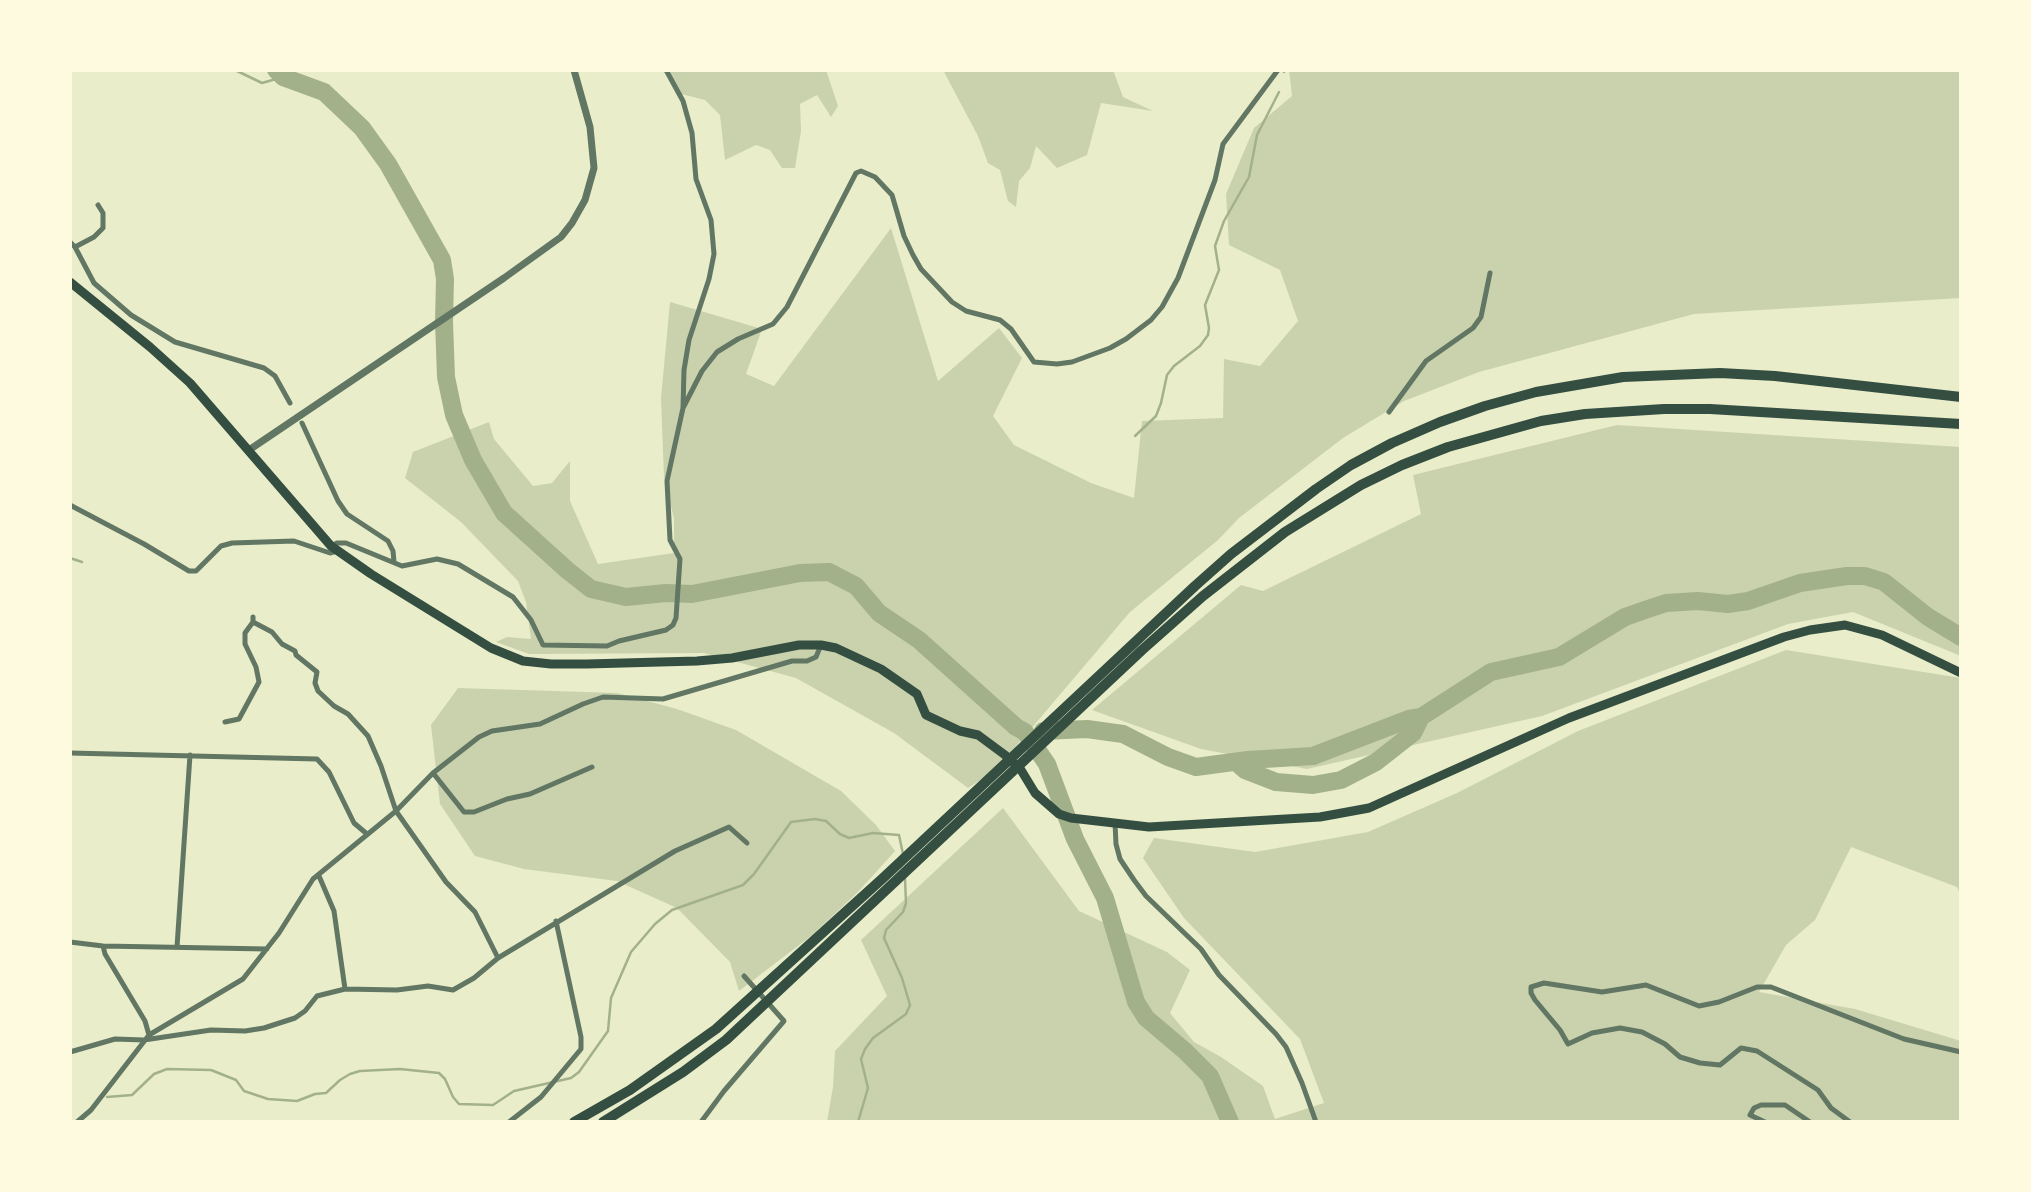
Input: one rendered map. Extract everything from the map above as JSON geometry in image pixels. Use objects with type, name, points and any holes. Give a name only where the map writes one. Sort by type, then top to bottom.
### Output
[{"type":"highway","points":[[603,1122],[683,1072],[726,1040],[886,882],[1195,586],[1276,519],[1351,465],[1392,443],[1485,406],[1580,383],[1669,374],[1776,376],[1961,397]]},
{"type":"highway","points":[[574,1122],[630,1090],[716,1029],[886,882],[1203,596],[1295,526],[1361,485],[1448,447],[1529,424],[1625,410],[1765,411],[1961,424]]},
{"type":"main road","points":[[70,282],[175,368],[334,548],[370,575],[491,648],[523,661],[551,664],[697,661],[799,645],[821,645],[848,652],[881,669],[917,694],[926,715],[960,731],[978,735],[1005,755],[1021,770],[1035,793],[1059,814],[1071,818],[1149,827],[1320,817],[1368,808],[1569,718],[1784,637],[1810,630],[1845,625],[1882,635],[1961,673]]},
{"type":"street","points":[[248,450],[561,237],[572,223],[590,188],[594,168],[593,141],[575,70]]},
{"type":"street","points":[[70,505],[189,571],[196,571],[215,550],[226,544],[284,541],[294,541],[330,553],[337,543],[346,543],[407,566],[437,559],[458,564],[513,597],[530,620],[543,645],[607,646],[666,630],[673,625],[676,618],[680,559],[670,540],[667,481],[683,408],[684,370],[689,340],[709,279],[713,254],[711,220],[696,179],[692,133],[683,101],[666,70]]},
{"type":"street","points":[[683,408],[702,371],[717,352],[738,339],[773,324],[787,307],[852,180],[856,173],[861,172],[875,177],[892,195],[904,236],[913,255],[930,279],[952,302],[966,311],[1000,320],[1011,329],[1034,362],[1073,362],[1110,348],[1151,320],[1173,290],[1215,180],[1223,144],[1278,70]]},
{"type":"street","points":[[98,205],[103,213],[103,228],[94,237],[73,244],[94,283],[131,315],[174,342],[264,368],[275,376],[290,403]]},
{"type":"street","points":[[1389,412],[1426,361],[1473,328],[1480,317],[1490,273]]},
{"type":"street","points":[[302,423],[338,501],[347,514],[388,541],[394,562]]},
{"type":"street","points":[[225,722],[239,719],[259,682],[256,667],[245,644],[245,633],[253,619],[272,632],[282,644],[295,651],[296,655],[317,672],[315,682],[318,691],[334,706],[348,714],[368,736],[396,811],[446,882],[475,912],[498,958]]},
{"type":"street","points":[[77,1122],[90,1110],[149,1035],[243,979],[267,949],[313,879],[396,811],[433,773],[479,737],[492,731],[540,724],[603,697],[663,699],[792,661],[807,661],[816,657],[821,645]]},
{"type":"street","points":[[70,753],[317,760],[324,764],[329,772],[354,823],[367,834]]},
{"type":"street","points":[[177,947],[190,755]]},
{"type":"street","points":[[433,773],[464,812],[530,794],[592,767]]},
{"type":"street","points":[[1115,823],[1120,859],[1134,880],[1151,901],[1201,949],[1219,975],[1286,1047],[1316,1122]]},
{"type":"street","points":[[70,1052],[115,1039],[144,1040],[211,1030],[245,1031],[280,1024],[305,1011],[317,996],[345,989],[397,990],[428,986],[453,990],[556,921],[675,851],[729,827],[747,843]]},
{"type":"street","points":[[319,876],[334,911],[345,989]]},
{"type":"street","points":[[509,1122],[541,1097],[581,1049],[581,1037],[556,921]]},
{"type":"street","points":[[70,942],[103,946],[267,949]]},
{"type":"street","points":[[103,946],[105,954],[145,1021],[149,1035]]},
{"type":"street","points":[[701,1122],[784,1021],[744,976]]},
{"type":"street","points":[[1850,1122],[1831,1108],[1818,1090],[1757,1051],[1741,1048],[1720,1065],[1700,1063],[1680,1057],[1665,1044],[1642,1032],[1620,1028],[1592,1034],[1568,1044],[1535,1000],[1531,987],[1544,983],[1602,992],[1646,985],[1699,1006],[1719,1002],[1757,986],[1771,987],[1905,1039],[1961,1052]]},
{"type":"street","points":[[1765,1122],[1751,1115],[1754,1108],[1761,1105],[1785,1105],[1810,1122]]},
{"type":"green space","points":[[669,70],[826,70],[838,106],[831,117],[817,95],[800,104],[801,131],[795,168],[782,168],[770,150],[756,145],[725,160],[720,115],[705,100],[677,93]]},
{"type":"green space","points":[[943,70],[1113,70],[1123,97],[1153,111],[1101,103],[1087,155],[1057,168],[1036,146],[1030,168],[1019,181],[1016,207],[1008,201],[1000,170],[988,163],[978,136]]},
{"type":"green space","points":[[1289,70],[1961,70],[1961,298],[1694,314],[1479,372],[1404,401],[1343,438],[1239,518],[1218,540],[1130,612],[996,770],[968,788],[894,733],[796,678],[704,653],[529,654],[496,642],[507,637],[531,639],[526,602],[518,581],[461,522],[405,478],[413,452],[489,422],[494,439],[533,486],[552,483],[570,461],[570,501],[598,564],[674,553],[674,519],[664,477],[661,398],[670,302],[762,329],[746,374],[774,386],[891,228],[938,381],[999,328],[1022,358],[993,416],[1014,445],[1091,483],[1134,498],[1142,421],[1223,418],[1224,359],[1260,366],[1298,321],[1280,270],[1229,245],[1226,194],[1254,128],[1292,96]]},
{"type":"green space","points":[[1617,425],[1961,447],[1961,656],[1853,612],[1788,624],[1542,716],[1307,769],[1201,749],[1092,710],[1241,585],[1263,591],[1421,514],[1413,475]]},
{"type":"green space","points":[[1786,650],[1961,678],[1961,896],[1957,887],[1851,847],[1815,920],[1786,945],[1759,992],[1855,1009],[1961,1041],[1961,1122],[827,1122],[835,1051],[887,996],[861,940],[1003,808],[1079,911],[1167,952],[1190,970],[1170,1013],[1194,1042],[1263,1086],[1275,1119],[1324,1103],[1300,1039],[1184,918],[1143,858],[1154,838],[1255,852],[1368,832],[1457,793],[1578,731]]},
{"type":"green space","points":[[458,688],[617,693],[677,709],[736,730],[841,791],[876,825],[895,851],[857,893],[811,936],[739,991],[730,962],[677,908],[617,881],[524,869],[475,856],[440,804],[431,725]]},
{"type":"waterway","points":[[235,70],[262,83],[283,77]]},
{"type":"waterway","points":[[276,70],[283,77],[324,92],[362,128],[388,164],[442,260],[445,279],[446,377],[454,415],[473,460],[504,513],[591,589],[626,597],[666,593],[692,594],[800,573],[829,572],[856,586],[879,613],[919,640],[1016,727],[1025,732],[1047,764],[1075,839],[1105,898],[1136,1002],[1146,1018],[1210,1076],[1230,1122]]},
{"type":"waterway","points":[[1135,436],[1156,416],[1167,375],[1174,366],[1200,346],[1208,335],[1205,305],[1219,270],[1215,246],[1224,221],[1249,177],[1257,135],[1279,92]]},
{"type":"waterway","points":[[70,558],[82,562]]},
{"type":"waterway","points":[[1043,731],[1087,729],[1123,734],[1168,757],[1196,767],[1248,760],[1313,756],[1409,719],[1421,717],[1491,672],[1559,657],[1625,617],[1645,610],[1666,603],[1698,601],[1728,604],[1748,601],[1800,583],[1847,576],[1865,576],[1884,582],[1928,617],[1961,637]]},
{"type":"waterway","points":[[1237,763],[1245,770],[1276,782],[1313,785],[1341,780],[1376,762],[1413,733],[1421,717]]},
{"type":"waterway","points":[[107,1097],[132,1095],[154,1074],[167,1069],[211,1070],[236,1080],[244,1091],[268,1099],[297,1101],[326,1093],[350,1074],[400,1069],[439,1073],[459,1104],[493,1105],[514,1091],[571,1078],[579,1072],[608,1031],[611,998],[631,952],[655,924],[672,910],[743,885],[791,822],[815,819],[826,821],[840,834],[849,838],[873,833],[899,835],[903,854]]},
{"type":"waterway","points":[[858,1122],[868,1088],[861,1059],[865,1049],[873,1038],[906,1014],[910,1005],[902,978],[884,938],[886,930],[903,912],[906,903],[905,878]]}]
